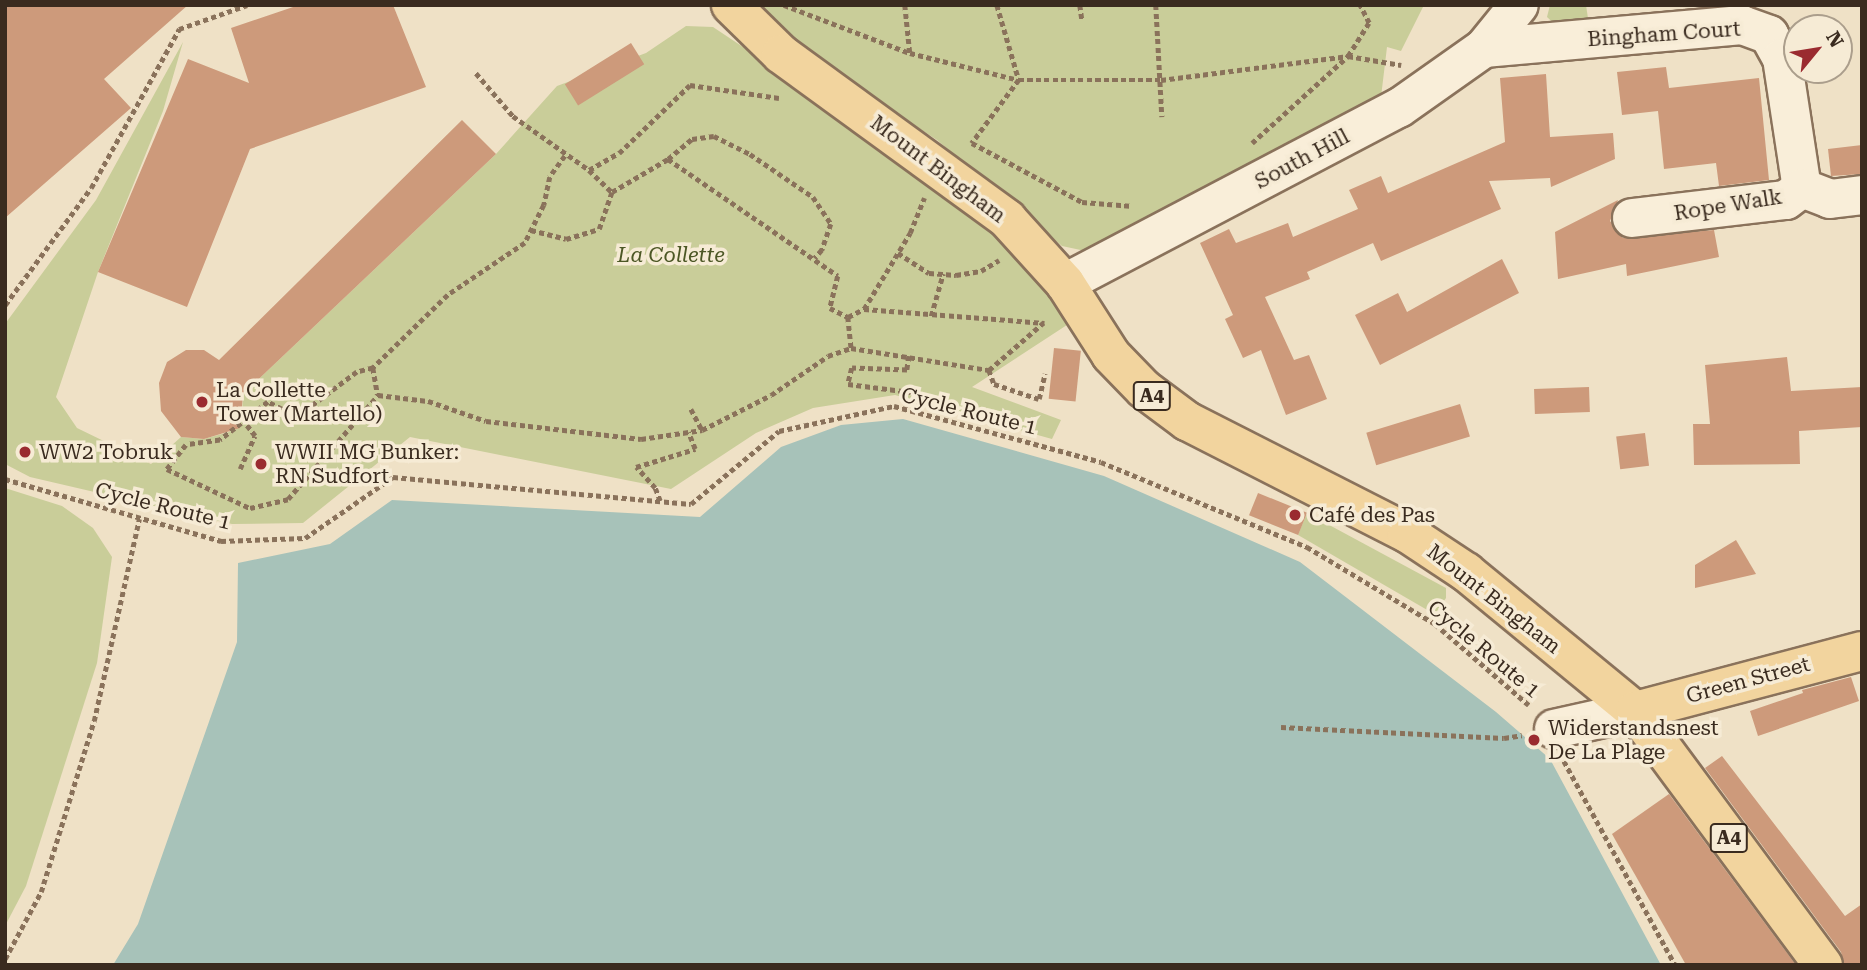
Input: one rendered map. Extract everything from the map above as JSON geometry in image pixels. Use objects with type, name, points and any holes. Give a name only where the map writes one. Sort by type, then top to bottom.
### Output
[{"type":"main road","name":"Mount Bingham","points":[[731,5],[808,74],[1007,219],[1054,298],[1155,397],[1187,421],[1407,533],[1456,565],[1636,711]]},
{"type":"main road","name":"Green Street","points":[[1636,711],[1862,651]]},
{"type":"main road","name":"A4","points":[[1636,711],[1823,965]]},
{"type":"street","name":"South Hill","points":[[1054,298],[1399,108],[1484,48],[1518,5]]},
{"type":"street","name":"Bingham Court","points":[[1484,48],[1742,25],[1769,34],[1782,58],[1802,188]]},
{"type":"street","name":"Rope Walk","points":[[1632,218],[1786,200],[1802,188],[1830,199],[1862,195]]},
{"type":"street","points":[[1554,729],[1636,711]]},
{"type":"path","points":[[5,305],[91,188],[179,29],[247,5]]},
{"type":"path","points":[[783,5],[910,52],[1018,80],[1161,80],[1348,56],[1386,60],[1437,80]]},
{"type":"path","points":[[905,5],[910,52]]},
{"type":"path","points":[[997,5],[1018,80]]},
{"type":"path","points":[[1080,5],[1082,19]]},
{"type":"path","points":[[1156,5],[1162,117]]},
{"type":"path","points":[[1248,147],[1348,56],[1369,23],[1360,5]]},
{"type":"path","points":[[476,73],[513,116],[565,156],[589,170],[612,192]]},
{"type":"path","points":[[589,170],[619,153],[690,85],[790,99],[808,74]]},
{"type":"path","points":[[1018,80],[972,143],[1082,202],[1143,207]]},
{"type":"path","points":[[531,230],[566,239],[598,229],[612,192],[668,159],[692,139],[714,135],[750,154],[813,197],[831,224],[822,250],[814,258]]},
{"type":"path","points":[[379,395],[288,499],[250,508],[167,469],[186,444],[220,440],[268,402],[297,417],[357,372],[373,368],[448,295],[525,243],[544,205],[550,177],[565,156]]},
{"type":"path","points":[[668,159],[838,276],[830,308],[848,317]]},
{"type":"path","points":[[848,317],[864,309],[898,253],[925,197],[934,204]]},
{"type":"path","points":[[992,251],[1010,270]]},
{"type":"path","points":[[898,253],[929,273],[943,274],[981,271],[1001,259]]},
{"type":"path","points":[[931,316],[943,274]]},
{"type":"path","points":[[864,309],[1053,323],[1054,298]]},
{"type":"path","points":[[848,317],[851,348]]},
{"type":"path","points":[[989,370],[1043,323]]},
{"type":"path","points":[[379,395],[428,401],[499,423],[641,439],[702,430],[771,395],[828,356],[851,348],[989,370]]},
{"type":"path","points":[[909,356],[907,370],[852,368],[848,384],[918,393],[917,410]]},
{"type":"path","points":[[373,368],[379,395]]},
{"type":"path","points":[[989,370],[994,384],[1039,399],[1045,374]]},
{"type":"path","name":"Cycle Route 1","points":[[5,479],[221,541],[305,538],[393,477],[691,504],[779,431],[894,407],[917,410],[1101,461],[1307,547],[1435,624],[1554,729]]},
{"type":"path","points":[[691,409],[702,430]]},
{"type":"path","points":[[240,468],[255,436],[244,422]]},
{"type":"path","points":[[660,501],[636,467],[695,449],[688,432]]},
{"type":"path","points":[[5,959],[41,892],[94,721],[139,519]]},
{"type":"path","points":[[1281,727],[1504,738],[1554,729],[1565,765],[1675,965]]},
{"type":"green space","points":[[754,5],[1424,5],[1401,51],[1387,47],[1381,97],[1090,252],[1062,246],[937,140],[780,37]]},
{"type":"green space","points":[[1550,5],[1586,5],[1589,25],[1562,31],[1547,17]]},
{"type":"green space","name":"La Collette","points":[[686,26],[713,27],[871,132],[1017,250],[1056,298],[1070,323],[972,387],[1061,420],[1052,439],[895,395],[813,408],[756,433],[671,489],[410,437],[303,523],[232,524],[30,477],[5,464],[5,324],[96,200],[183,42],[163,111],[98,272],[56,397],[77,428],[151,464],[181,437],[204,439],[229,432],[242,414],[243,394],[496,154],[557,86],[646,53]]},
{"type":"green space","points":[[5,488],[62,506],[93,528],[112,557],[97,663],[26,886],[5,926]]},
{"type":"green space","points":[[1307,513],[1446,588],[1446,598],[1437,611],[1429,611],[1298,535]]},
{"type":"water","points":[[903,419],[1104,476],[1300,562],[1496,712],[1550,759],[1661,965],[113,965],[138,924],[237,642],[238,563],[330,544],[392,500],[700,517],[781,447],[841,425]]},
{"type":"building","points":[[5,5],[188,5],[104,79],[131,108],[5,218]]},
{"type":"building","points":[[299,5],[393,5],[426,87],[250,149],[187,307],[98,272],[188,59],[249,83],[231,28]]},
{"type":"building","points":[[631,43],[644,64],[578,106],[565,84]]},
{"type":"building","points":[[1666,67],[1669,88],[1759,78],[1769,180],[1719,186],[1716,163],[1664,169],[1658,111],[1622,115],[1617,72]]},
{"type":"building","points":[[1546,74],[1550,137],[1613,133],[1615,159],[1551,187],[1550,178],[1489,181],[1501,209],[1381,261],[1373,243],[1307,272],[1310,279],[1265,297],[1294,360],[1309,355],[1327,399],[1286,415],[1261,350],[1243,358],[1225,319],[1233,315],[1200,243],[1229,229],[1236,243],[1288,223],[1293,237],[1358,209],[1349,190],[1381,176],[1388,193],[1505,142],[1500,78]]},
{"type":"building","points":[[462,120],[496,154],[243,394],[240,428],[204,439],[181,437],[161,411],[159,383],[167,362],[186,350],[204,350],[219,360]]},
{"type":"building","points":[[1862,145],[1862,174],[1831,176],[1828,149]]},
{"type":"building","points":[[1618,200],[1610,221],[1623,238],[1714,230],[1719,257],[1627,276],[1626,264],[1558,279],[1555,232]]},
{"type":"building","points":[[1502,259],[1519,293],[1380,365],[1355,315],[1398,293],[1407,312]]},
{"type":"building","points":[[1054,348],[1081,351],[1076,402],[1049,399]]},
{"type":"building","points":[[1787,357],[1791,391],[1862,387],[1862,427],[1799,431],[1800,464],[1694,465],[1693,424],[1710,424],[1705,365]]},
{"type":"building","points":[[1589,387],[1590,412],[1535,414],[1534,389]]},
{"type":"building","points":[[1460,404],[1470,437],[1376,465],[1366,433]]},
{"type":"building","points":[[1645,433],[1649,466],[1620,469],[1616,437]]},
{"type":"building","points":[[1258,493],[1307,513],[1298,535],[1249,515]]},
{"type":"building","points":[[1736,540],[1756,574],[1695,588],[1695,565]]},
{"type":"building","points":[[1851,677],[1859,701],[1758,736],[1750,711],[1803,693],[1802,690]]},
{"type":"building","points":[[1722,756],[1845,916],[1862,904],[1862,965],[1844,965],[1841,952],[1705,768]]},
{"type":"building","points":[[1669,794],[1796,965],[1686,965],[1612,834]]},
{"type":"place","name":"La Collette Tower (Martello)","points":[[202,402]]},
{"type":"place","name":"WW2 Tobruk","points":[[25,452]]},
{"type":"place","name":"WWII MG Bunker: RN Sudfort","points":[[261,464]]},
{"type":"place","name":"Café des Pas","points":[[1295,515]]},
{"type":"place","name":"Widerstandsnest De La Plage","points":[[1534,740]]}]
